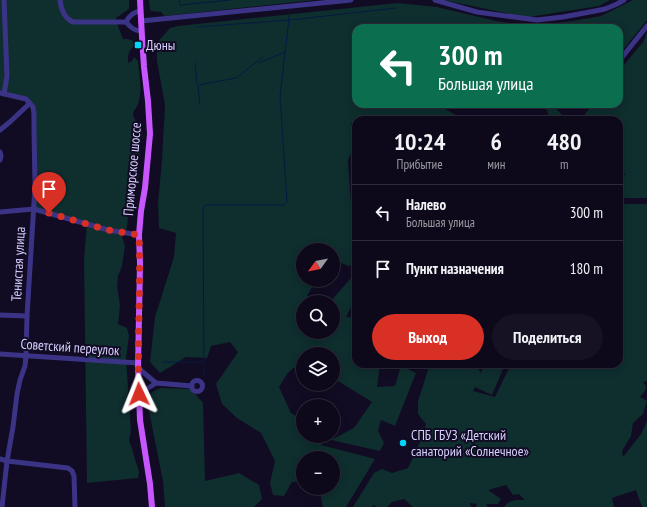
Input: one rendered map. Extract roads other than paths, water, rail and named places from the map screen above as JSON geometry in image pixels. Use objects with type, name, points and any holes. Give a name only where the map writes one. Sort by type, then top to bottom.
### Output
[{"type":"main road","name":"Приморское шоссе","points":[[140,0],[141,31],[150,134],[145,188],[140,211],[138,366],[140,420],[152,507]]},
{"type":"street","points":[[0,130],[30,103],[26,99],[2,93],[7,76],[4,0]]},
{"type":"street","points":[[60,0],[65,16],[73,22],[126,22],[132,29],[141,31]]},
{"type":"street","points":[[141,20],[352,0]]},
{"type":"street","points":[[435,0],[477,12],[537,20],[596,12],[611,7],[624,0]]},
{"type":"street","points":[[126,22],[128,18],[140,11]]},
{"type":"street","points":[[623,56],[647,26]]},
{"type":"street","name":"Тенистая улица","points":[[2,507],[17,394],[25,366],[26,356],[35,186],[34,114],[33,107],[30,103]]},
{"type":"street","points":[[0,152],[0,160]]},
{"type":"street","points":[[0,212],[34,209],[108,230],[139,235]]},
{"type":"street","points":[[0,315],[27,316]]},
{"type":"street","name":"Советский переулок","points":[[0,354],[138,366]]},
{"type":"street","points":[[138,366],[156,383]]},
{"type":"street","points":[[139,394],[156,383],[192,386]]},
{"type":"street","points":[[0,459],[68,468],[72,471],[74,476],[75,507]]},
{"type":"waterway","points":[[179,0],[180,5],[231,0]]},
{"type":"waterway","points":[[197,27],[290,20],[396,8]]},
{"type":"waterway","points":[[204,377],[203,209],[205,205],[284,205],[287,202],[280,96],[290,10]]},
{"type":"waterway","points":[[259,63],[285,52]]},
{"type":"waterway","points":[[200,105],[198,85],[236,78],[263,57]]},
{"type":"waterway","points":[[195,63],[197,84]]},
{"type":"waterway","points":[[163,362],[203,362]]},
{"type":"place","name":"Дюны","points":[[138,45]]},
{"type":"place","name":"СПБ ГБУЗ «Детский санаторий «Солнечное»","points":[[403,443]]}]
